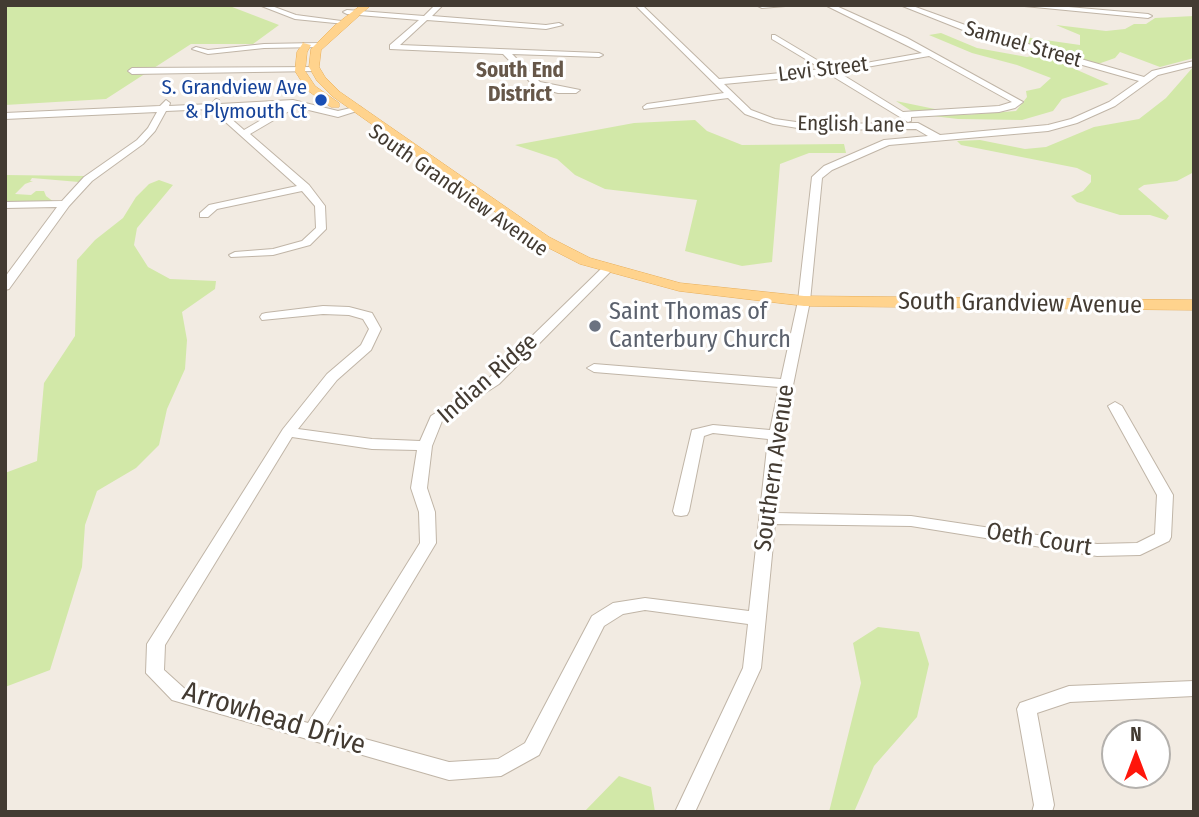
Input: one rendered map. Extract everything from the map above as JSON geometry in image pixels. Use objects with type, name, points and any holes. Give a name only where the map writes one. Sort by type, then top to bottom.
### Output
[{"type":"main road","points":[[301,71],[302,52],[351,13]]},
{"type":"main road","points":[[312,45],[315,69]]},
{"type":"main road","name":"South Grandview Avenue","points":[[315,69],[348,112]]},
{"type":"main road","name":"South Grandview Avenue","points":[[301,71],[305,92],[348,112],[498,213],[541,251],[646,291],[709,302],[766,306],[804,301],[1194,305]]},
{"type":"street","points":[[262,5],[295,17],[351,13],[546,27],[559,25]]},
{"type":"street","points":[[440,5],[393,47],[599,55]]},
{"type":"street","name":"English Lane","points":[[638,5],[748,112],[810,127],[918,126],[937,138]]},
{"type":"street","points":[[762,6],[794,5]]},
{"type":"street","points":[[828,5],[1019,102],[999,108],[902,115]]},
{"type":"street","name":"Samuel Street","points":[[903,5],[976,32],[1144,80]]},
{"type":"street","points":[[1017,5],[1111,9],[1148,16]]},
{"type":"street","points":[[775,37],[918,126]]},
{"type":"street","points":[[196,49],[208,51],[312,45]]},
{"type":"street","points":[[505,51],[537,84],[558,90],[576,90]]},
{"type":"street","name":"Levi Street","points":[[717,82],[832,71],[929,54]]},
{"type":"street","name":"Southern Avenue","points":[[685,812],[751,668],[776,435],[804,301],[817,177],[828,168],[887,142],[1048,128],[1074,121],[1112,104],[1155,73],[1194,63]]},
{"type":"street","points":[[132,71],[315,69]]},
{"type":"street","points":[[5,116],[165,105],[215,106],[264,101],[327,86]]},
{"type":"street","points":[[305,92],[324,112],[348,112]]},
{"type":"street","points":[[244,134],[305,92]]},
{"type":"street","points":[[648,107],[730,95]]},
{"type":"street","points":[[5,286],[65,204],[88,179],[140,142],[152,129],[165,105]]},
{"type":"street","points":[[5,107],[215,106],[305,187],[320,205],[321,212],[321,229],[313,238],[295,247],[234,255]]},
{"type":"street","points":[[204,215],[213,207],[305,187]]},
{"type":"street","points":[[5,205],[65,204]]},
{"type":"street","name":"Indian Ridge","points":[[313,733],[428,543],[427,512],[419,488],[425,446],[436,419],[494,381],[603,273]]},
{"type":"street","name":"Arrowhead Drive","points":[[266,317],[323,310],[349,311],[368,316],[375,329],[366,347],[332,377],[288,432],[156,644],[155,673],[179,695],[449,771],[501,767],[532,749],[598,621],[619,608],[645,604],[755,618]]},
{"type":"street","points":[[594,368],[786,384]]},
{"type":"street","name":"Oeth Court","points":[[768,519],[911,521],[1097,550],[1140,549],[1163,537],[1165,495],[1115,406]]},
{"type":"street","points":[[681,511],[697,433],[713,429],[776,435]]},
{"type":"street","points":[[288,432],[372,444],[425,446]]},
{"type":"street","points":[[1042,812],[1044,805],[1027,709],[1069,694],[1194,688]]},
{"type":"green space","points":[[5,5],[227,5],[279,25],[253,44],[191,44],[106,99],[5,105]]},
{"type":"green space","points":[[1194,16],[1194,58],[1160,67],[1120,52],[1115,58],[1098,64],[1005,37],[1017,36],[1080,45],[1080,35],[1056,25],[1106,31],[1146,24],[1155,18]]},
{"type":"green space","points":[[941,33],[977,48],[1027,57],[1042,54],[1077,63],[1068,66],[1109,84],[1062,99],[1053,111],[1022,120],[958,119],[916,114],[896,101],[964,115],[1016,111],[1027,97],[1026,91],[1040,88],[1051,78],[1017,65],[972,53],[929,35]]},
{"type":"green space","points":[[1194,66],[1194,172],[1177,181],[1144,185],[1138,189],[1169,216],[1166,220],[1150,215],[1120,215],[1077,202],[1071,196],[1083,191],[1091,182],[1091,175],[1077,168],[961,145],[957,141],[980,140],[1025,149],[1046,147],[1094,127],[1139,119],[1166,98]]},
{"type":"green space","points":[[695,120],[707,131],[742,145],[844,144],[846,153],[809,153],[780,164],[772,262],[742,266],[685,251],[697,200],[605,189],[575,175],[557,159],[515,145],[634,123]]},
{"type":"green space","points":[[5,175],[85,176],[79,182],[32,178],[30,181],[33,181],[25,184],[15,194],[31,195],[36,191],[44,191],[54,202],[5,202]]},
{"type":"green space","points":[[159,180],[173,185],[137,228],[134,245],[148,267],[170,279],[216,281],[215,289],[182,312],[187,340],[185,369],[167,409],[159,445],[136,468],[97,491],[85,525],[82,567],[50,670],[5,687],[5,473],[37,461],[44,383],[75,336],[77,260],[95,240],[123,218],[136,197],[149,184]]},
{"type":"green space","points":[[878,627],[919,632],[929,664],[917,717],[874,766],[854,812],[829,812],[861,683],[853,643]]},
{"type":"green space","points":[[619,776],[651,787],[655,812],[584,812]]},
{"type":"place","name":"S. Grandview Ave & Plymouth Ct","points":[[321,100]]},
{"type":"place","name":"Saint Thomas of Canterbury Church","points":[[595,326]]},
{"type":"district","name":"South End District","points":[[520,83]]}]
